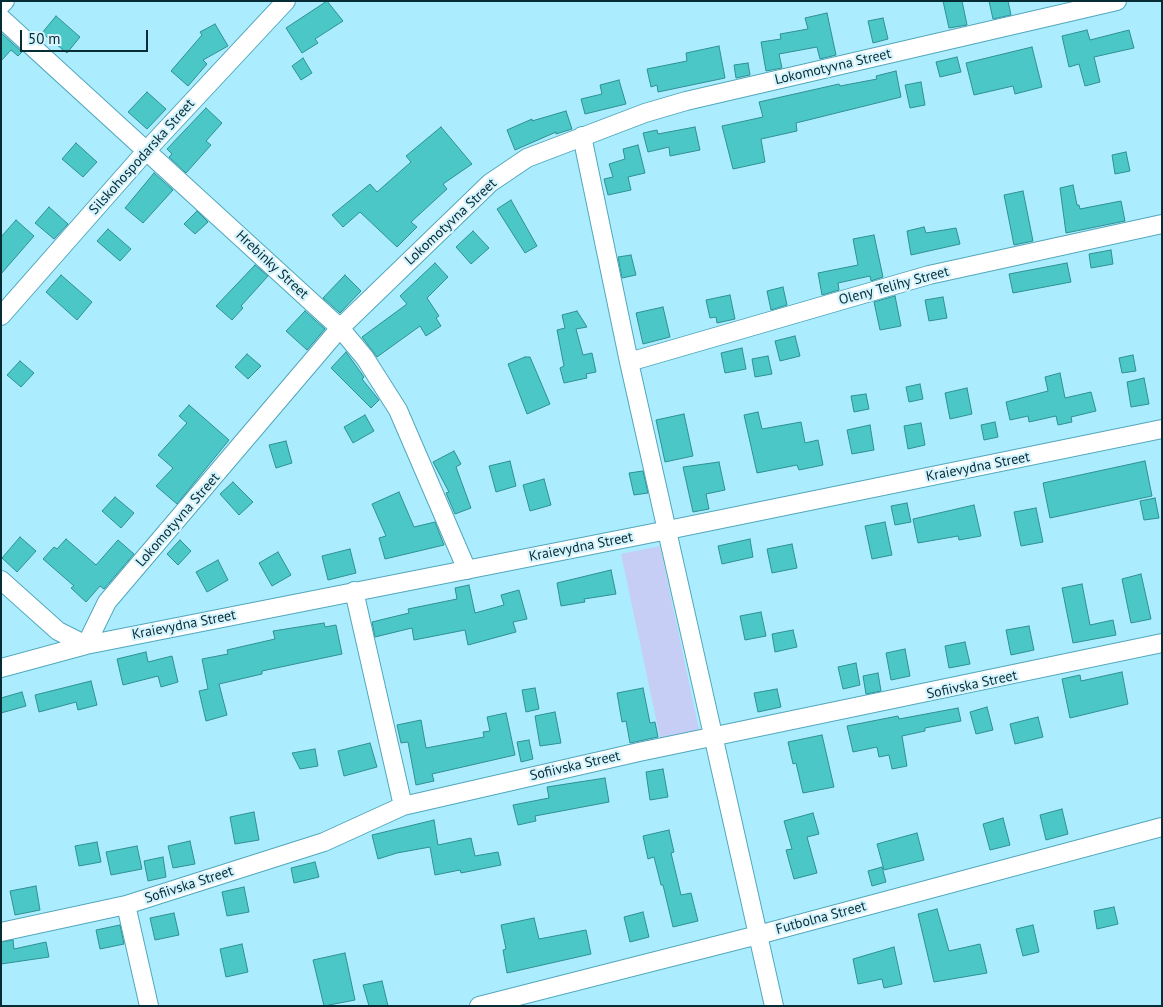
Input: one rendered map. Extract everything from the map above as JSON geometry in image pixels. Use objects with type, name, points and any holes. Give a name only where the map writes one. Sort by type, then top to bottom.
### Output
[{"type":"street","points":[[1,5],[5,1]]},
{"type":"street","name":"Silskohospodarska Street","points":[[1,316],[147,150],[286,1]]},
{"type":"street","name":"Lokomotyvna Street","points":[[86,645],[107,602],[340,328],[490,183],[527,158],[645,113],[686,101],[1117,1]]},
{"type":"street","name":"Hrebinky Street","points":[[1,18],[340,328],[365,358],[398,410],[467,570]]},
{"type":"street","points":[[582,136],[629,362],[774,1006]]},
{"type":"street","name":"Oleny Telihy Street","points":[[629,362],[929,275],[1162,224]]},
{"type":"street","name":"Kraievydna Street","points":[[1,668],[86,645],[668,530],[1162,429]]},
{"type":"street","points":[[1,580],[58,631],[86,645]]},
{"type":"street","points":[[354,591],[403,806]]},
{"type":"street","name":"Sofiivska Street","points":[[1,932],[126,905],[324,842],[403,806],[639,752],[1162,644]]},
{"type":"street","name":"Futbolna Street","points":[[479,1006],[758,935],[1162,826]]},
{"type":"street","points":[[126,905],[149,1006]]},
{"type":"shaded area","points":[[660,546],[700,734],[661,742],[621,554]]},
{"type":"building","points":[[327,1],[343,21],[315,39],[318,43],[302,53],[286,28]]},
{"type":"building","points":[[943,1],[962,1],[967,25],[949,28]]},
{"type":"building","points":[[989,1],[1008,1],[1011,15],[993,19]]},
{"type":"building","points":[[827,13],[836,55],[820,59],[817,47],[779,54],[782,68],[766,71],[761,42],[781,39],[780,34],[808,29],[805,18]]},
{"type":"building","points":[[56,16],[80,37],[67,53],[42,33]]},
{"type":"building","points":[[883,18],[888,39],[873,43],[868,21]]},
{"type":"building","points":[[215,24],[228,46],[203,60],[207,64],[188,86],[171,71],[202,35],[200,32]]},
{"type":"building","points":[[1087,30],[1090,40],[1129,30],[1134,48],[1094,57],[1100,82],[1085,86],[1079,64],[1069,67],[1062,36]]},
{"type":"building","points":[[1,33],[22,52],[18,56],[11,50],[1,61]]},
{"type":"building","points":[[719,46],[725,78],[658,92],[657,85],[651,87],[647,69],[687,61],[686,53]]},
{"type":"building","points":[[1032,47],[1042,87],[1015,94],[1013,86],[974,95],[966,63]]},
{"type":"building","points":[[957,57],[961,72],[940,77],[936,62]]},
{"type":"building","points":[[303,58],[312,73],[301,80],[292,66]]},
{"type":"building","points":[[748,63],[750,75],[736,78],[734,65]]},
{"type":"building","points":[[896,71],[901,97],[796,123],[797,131],[761,139],[765,162],[733,169],[722,126],[763,117],[759,102],[839,84],[840,86],[877,79],[876,76]]},
{"type":"building","points":[[619,80],[626,104],[585,114],[581,99],[602,94],[600,85]]},
{"type":"building","points":[[921,82],[925,105],[910,108],[905,85]]},
{"type":"building","points":[[147,92],[166,109],[147,129],[128,112]]},
{"type":"building","points":[[206,108],[222,123],[206,141],[211,145],[186,173],[169,157],[172,154],[167,149]]},
{"type":"building","points":[[566,111],[572,129],[556,134],[556,132],[515,150],[507,130],[532,119],[532,121]]},
{"type":"building","points":[[441,127],[472,164],[443,184],[447,189],[411,222],[417,227],[397,247],[360,212],[343,227],[332,215],[370,184],[377,192],[411,162],[406,156]]},
{"type":"building","points":[[695,127],[700,150],[670,156],[669,147],[648,152],[643,133],[657,130],[658,134]]},
{"type":"building","points":[[76,143],[97,162],[83,177],[62,159]]},
{"type":"building","points":[[638,145],[645,173],[628,177],[631,190],[608,195],[604,179],[613,177],[609,164],[625,159],[623,149]]},
{"type":"building","points":[[1126,152],[1130,171],[1115,174],[1112,155]]},
{"type":"building","points":[[154,173],[173,190],[143,223],[125,208]]},
{"type":"building","points":[[1073,185],[1077,205],[1079,205],[1080,209],[1121,201],[1125,221],[1066,233],[1060,188]]},
{"type":"building","points":[[1023,191],[1033,241],[1014,245],[1004,195]]},
{"type":"building","points":[[511,200],[537,246],[525,253],[497,209]]},
{"type":"building","points":[[49,207],[68,224],[54,239],[35,223]]},
{"type":"building","points":[[197,211],[208,222],[195,234],[184,224]]},
{"type":"building","points":[[16,220],[34,236],[1,274],[1,237]]},
{"type":"building","points":[[924,227],[926,233],[956,228],[960,244],[911,255],[907,231]]},
{"type":"building","points":[[108,229],[131,249],[120,261],[97,241]]},
{"type":"building","points":[[473,231],[489,248],[471,264],[456,247]]},
{"type":"building","points":[[874,235],[883,277],[871,281],[870,276],[838,283],[839,290],[822,295],[818,273],[858,265],[853,239]]},
{"type":"building","points":[[1111,250],[1113,264],[1091,268],[1089,254]]},
{"type":"building","points":[[631,255],[636,275],[622,278],[618,257]]},
{"type":"building","points":[[435,263],[448,277],[427,298],[439,316],[436,318],[441,326],[426,336],[420,326],[377,357],[362,337],[407,304],[400,296]]},
{"type":"building","points":[[1067,263],[1071,282],[1013,293],[1009,274]]},
{"type":"building","points":[[255,265],[268,276],[241,306],[243,308],[232,320],[216,306]]},
{"type":"building","points":[[61,275],[92,302],[77,320],[46,292]]},
{"type":"building","points":[[345,275],[361,291],[340,313],[323,298]]},
{"type":"building","points":[[783,287],[787,305],[771,310],[767,291]]},
{"type":"building","points":[[730,295],[735,319],[717,323],[716,317],[710,318],[706,300]]},
{"type":"building","points":[[895,296],[901,326],[880,330],[874,302]]},
{"type":"building","points":[[943,297],[947,318],[929,321],[925,300]]},
{"type":"building","points":[[663,307],[670,337],[643,344],[636,313]]},
{"type":"building","points":[[305,311],[325,329],[307,350],[286,331]]},
{"type":"building","points":[[577,311],[587,327],[576,329],[583,355],[592,353],[596,372],[586,374],[587,378],[564,383],[560,368],[564,366],[557,330],[565,328],[562,315]]},
{"type":"building","points":[[795,336],[800,356],[780,361],[775,341]]},
{"type":"building","points":[[742,348],[746,369],[725,373],[721,353]]},
{"type":"building","points":[[346,352],[364,377],[362,379],[379,400],[371,408],[331,368]]},
{"type":"building","points":[[247,354],[261,366],[248,379],[235,367]]},
{"type":"building","points":[[1133,355],[1136,371],[1122,373],[1119,358]]},
{"type":"building","points":[[768,356],[772,374],[755,377],[752,359]]},
{"type":"building","points":[[525,357],[530,357],[550,404],[527,414],[508,364]]},
{"type":"building","points":[[20,361],[34,373],[21,387],[7,375]]},
{"type":"building","points":[[1060,373],[1065,398],[1091,392],[1096,411],[1071,417],[1072,422],[1058,425],[1056,416],[1029,422],[1028,416],[1010,420],[1006,402],[1048,391],[1045,377]]},
{"type":"building","points":[[1144,378],[1149,404],[1131,407],[1127,382]]},
{"type":"building","points":[[920,384],[923,399],[909,402],[906,387]]},
{"type":"building","points":[[967,388],[972,414],[950,419],[945,393]]},
{"type":"building","points":[[866,394],[869,409],[854,412],[851,396]]},
{"type":"building","points":[[189,405],[229,440],[177,504],[156,486],[173,468],[158,455],[187,423],[179,416]]},
{"type":"building","points":[[758,412],[762,429],[801,422],[805,443],[818,440],[823,465],[799,470],[797,465],[757,473],[744,415]]},
{"type":"building","points":[[684,414],[693,456],[665,462],[656,420]]},
{"type":"building","points":[[365,415],[374,431],[353,443],[344,427]]},
{"type":"building","points":[[995,422],[998,437],[984,440],[981,425]]},
{"type":"building","points":[[921,423],[925,445],[908,449],[904,426]]},
{"type":"building","points":[[870,425],[874,450],[852,454],[847,430]]},
{"type":"building","points":[[286,441],[292,463],[276,468],[269,445]]},
{"type":"building","points":[[454,451],[461,464],[456,467],[471,508],[455,514],[446,493],[449,492],[433,462]]},
{"type":"building","points":[[510,461],[516,486],[496,492],[489,466]]},
{"type":"building","points":[[1145,461],[1152,496],[1050,518],[1043,483]]},
{"type":"building","points":[[719,462],[725,490],[706,494],[709,509],[693,512],[683,467]]},
{"type":"building","points":[[643,471],[648,493],[634,495],[629,473]]},
{"type":"building","points":[[544,479],[551,505],[530,511],[523,485]]},
{"type":"building","points":[[233,482],[253,502],[239,515],[220,494]]},
{"type":"building","points":[[399,492],[414,527],[435,522],[444,545],[385,559],[379,538],[386,536],[372,504]]},
{"type":"building","points":[[115,497],[134,513],[121,528],[102,511]]},
{"type":"building","points":[[1155,498],[1159,518],[1144,520],[1140,501]]},
{"type":"building","points":[[907,503],[911,522],[895,525],[891,506]]},
{"type":"building","points":[[974,505],[981,536],[959,540],[958,536],[918,543],[913,519]]},
{"type":"building","points":[[1036,508],[1043,542],[1021,546],[1014,512]]},
{"type":"building","points":[[885,522],[892,555],[872,559],[865,526]]},
{"type":"building","points":[[20,537],[36,551],[17,572],[2,558]]},
{"type":"building","points":[[66,539],[96,565],[118,540],[134,554],[104,589],[100,586],[86,602],[71,588],[74,586],[43,559],[54,547],[57,549]]},
{"type":"building","points":[[750,539],[753,557],[722,564],[718,546]]},
{"type":"building","points":[[180,540],[191,551],[178,565],[167,554]]},
{"type":"building","points":[[792,544],[797,568],[772,573],[767,549]]},
{"type":"building","points":[[350,549],[356,573],[328,580],[322,556]]},
{"type":"building","points":[[278,552],[291,575],[272,586],[259,563]]},
{"type":"building","points":[[218,560],[228,580],[207,592],[196,572]]},
{"type":"building","points":[[611,570],[616,594],[584,599],[585,602],[561,606],[557,583]]},
{"type":"building","points":[[1141,574],[1151,619],[1131,623],[1122,579]]},
{"type":"building","points":[[1082,584],[1090,625],[1113,620],[1116,635],[1073,643],[1062,588]]},
{"type":"building","points":[[469,585],[475,613],[504,605],[501,595],[519,590],[527,619],[513,622],[516,632],[468,645],[465,630],[414,640],[412,628],[375,637],[372,622],[409,613],[408,609],[457,599],[455,588]]},
{"type":"building","points":[[761,612],[766,636],[745,640],[740,616]]},
{"type":"building","points":[[324,623],[325,627],[336,625],[342,654],[262,671],[262,674],[219,684],[227,715],[206,721],[199,691],[208,689],[202,659],[228,654],[227,650],[275,639],[273,631]]},
{"type":"building","points":[[1029,626],[1034,650],[1011,655],[1006,630]]},
{"type":"building","points":[[793,630],[797,647],[775,652],[772,634]]},
{"type":"building","points":[[965,642],[970,664],[949,668],[945,646]]},
{"type":"building","points":[[905,649],[910,676],[891,680],[886,653]]},
{"type":"building","points":[[146,652],[148,662],[172,656],[178,682],[161,687],[158,676],[123,685],[117,659]]},
{"type":"building","points":[[856,663],[860,685],[843,689],[838,667]]},
{"type":"building","points":[[1122,672],[1128,704],[1070,718],[1062,679],[1080,675],[1081,681]]},
{"type":"building","points":[[878,673],[881,691],[866,694],[863,676]]},
{"type":"building","points":[[91,681],[97,705],[78,710],[76,702],[39,712],[35,695]]},
{"type":"building","points":[[535,688],[539,709],[526,712],[522,690]]},
{"type":"building","points":[[643,688],[650,723],[655,722],[658,737],[630,743],[626,721],[622,722],[617,693]]},
{"type":"building","points":[[777,689],[781,707],[758,712],[754,693]]},
{"type":"building","points":[[22,692],[26,706],[1,713],[1,698]]},
{"type":"building","points":[[987,707],[993,730],[976,734],[970,712]]},
{"type":"building","points":[[958,708],[961,721],[925,728],[925,731],[902,736],[907,766],[892,769],[889,755],[879,757],[877,747],[853,752],[847,726],[898,716],[899,719]]},
{"type":"building","points":[[555,712],[561,743],[540,746],[535,716]]},
{"type":"building","points":[[506,713],[515,755],[432,774],[434,781],[416,785],[408,742],[401,743],[397,725],[421,720],[426,748],[484,737],[483,732],[490,731],[487,717]]},
{"type":"building","points":[[1038,717],[1043,737],[1015,744],[1010,724]]},
{"type":"building","points":[[822,735],[834,787],[803,793],[796,763],[793,764],[788,742]]},
{"type":"building","points":[[529,740],[533,759],[521,762],[517,742]]},
{"type":"building","points":[[370,743],[377,767],[344,776],[338,751]]},
{"type":"building","points":[[315,749],[318,766],[300,769],[292,753]]},
{"type":"building","points":[[663,769],[668,797],[650,800],[646,772]]},
{"type":"building","points":[[605,778],[609,802],[535,816],[536,821],[518,825],[513,805],[549,798],[547,787]]},
{"type":"building","points":[[1062,809],[1068,834],[1046,840],[1040,815]]},
{"type":"building","points":[[254,812],[259,840],[235,844],[230,817]]},
{"type":"building","points":[[813,813],[819,834],[807,837],[817,873],[794,879],[786,850],[792,849],[784,821]]},
{"type":"building","points":[[1003,818],[1010,845],[990,850],[983,824]]},
{"type":"building","points":[[434,820],[438,845],[471,838],[475,856],[498,852],[501,865],[461,873],[460,870],[435,875],[430,847],[397,853],[378,859],[372,835]]},
{"type":"building","points":[[669,830],[674,852],[671,853],[681,895],[691,893],[698,921],[673,927],[654,857],[648,859],[643,836]]},
{"type":"building","points":[[917,833],[924,860],[884,870],[877,844]]},
{"type":"building","points":[[190,841],[195,864],[173,868],[168,846]]},
{"type":"building","points":[[97,842],[101,862],[79,866],[75,846]]},
{"type":"building","points":[[137,846],[142,869],[111,875],[106,852]]},
{"type":"building","points":[[163,857],[166,877],[148,881],[144,861]]},
{"type":"building","points":[[315,862],[319,877],[294,883],[291,868]]},
{"type":"building","points":[[882,867],[886,882],[872,886],[868,871]]},
{"type":"building","points":[[36,886],[40,910],[15,915],[10,891]]},
{"type":"building","points":[[244,887],[249,912],[227,916],[222,892]]},
{"type":"building","points":[[1114,907],[1118,924],[1097,929],[1094,911]]},
{"type":"building","points":[[937,909],[949,951],[980,944],[987,973],[934,982],[918,914]]},
{"type":"building","points":[[643,912],[649,937],[630,942],[624,917]]},
{"type":"building","points":[[174,913],[179,935],[155,940],[150,918]]},
{"type":"building","points":[[534,918],[539,939],[586,930],[591,954],[507,973],[503,950],[506,949],[501,925]]},
{"type":"building","points":[[120,925],[124,944],[100,949],[96,930]]},
{"type":"building","points":[[1033,925],[1039,952],[1023,956],[1016,929]]},
{"type":"building","points":[[13,940],[14,949],[46,942],[49,957],[1,964],[1,942]]},
{"type":"building","points":[[242,944],[248,972],[226,977],[220,949]]},
{"type":"building","points":[[894,947],[902,984],[884,988],[882,979],[858,984],[853,959]]},
{"type":"building","points":[[345,953],[355,1000],[324,1006],[313,960]]},
{"type":"building","points":[[382,981],[388,1006],[369,1006],[363,985]]}]
